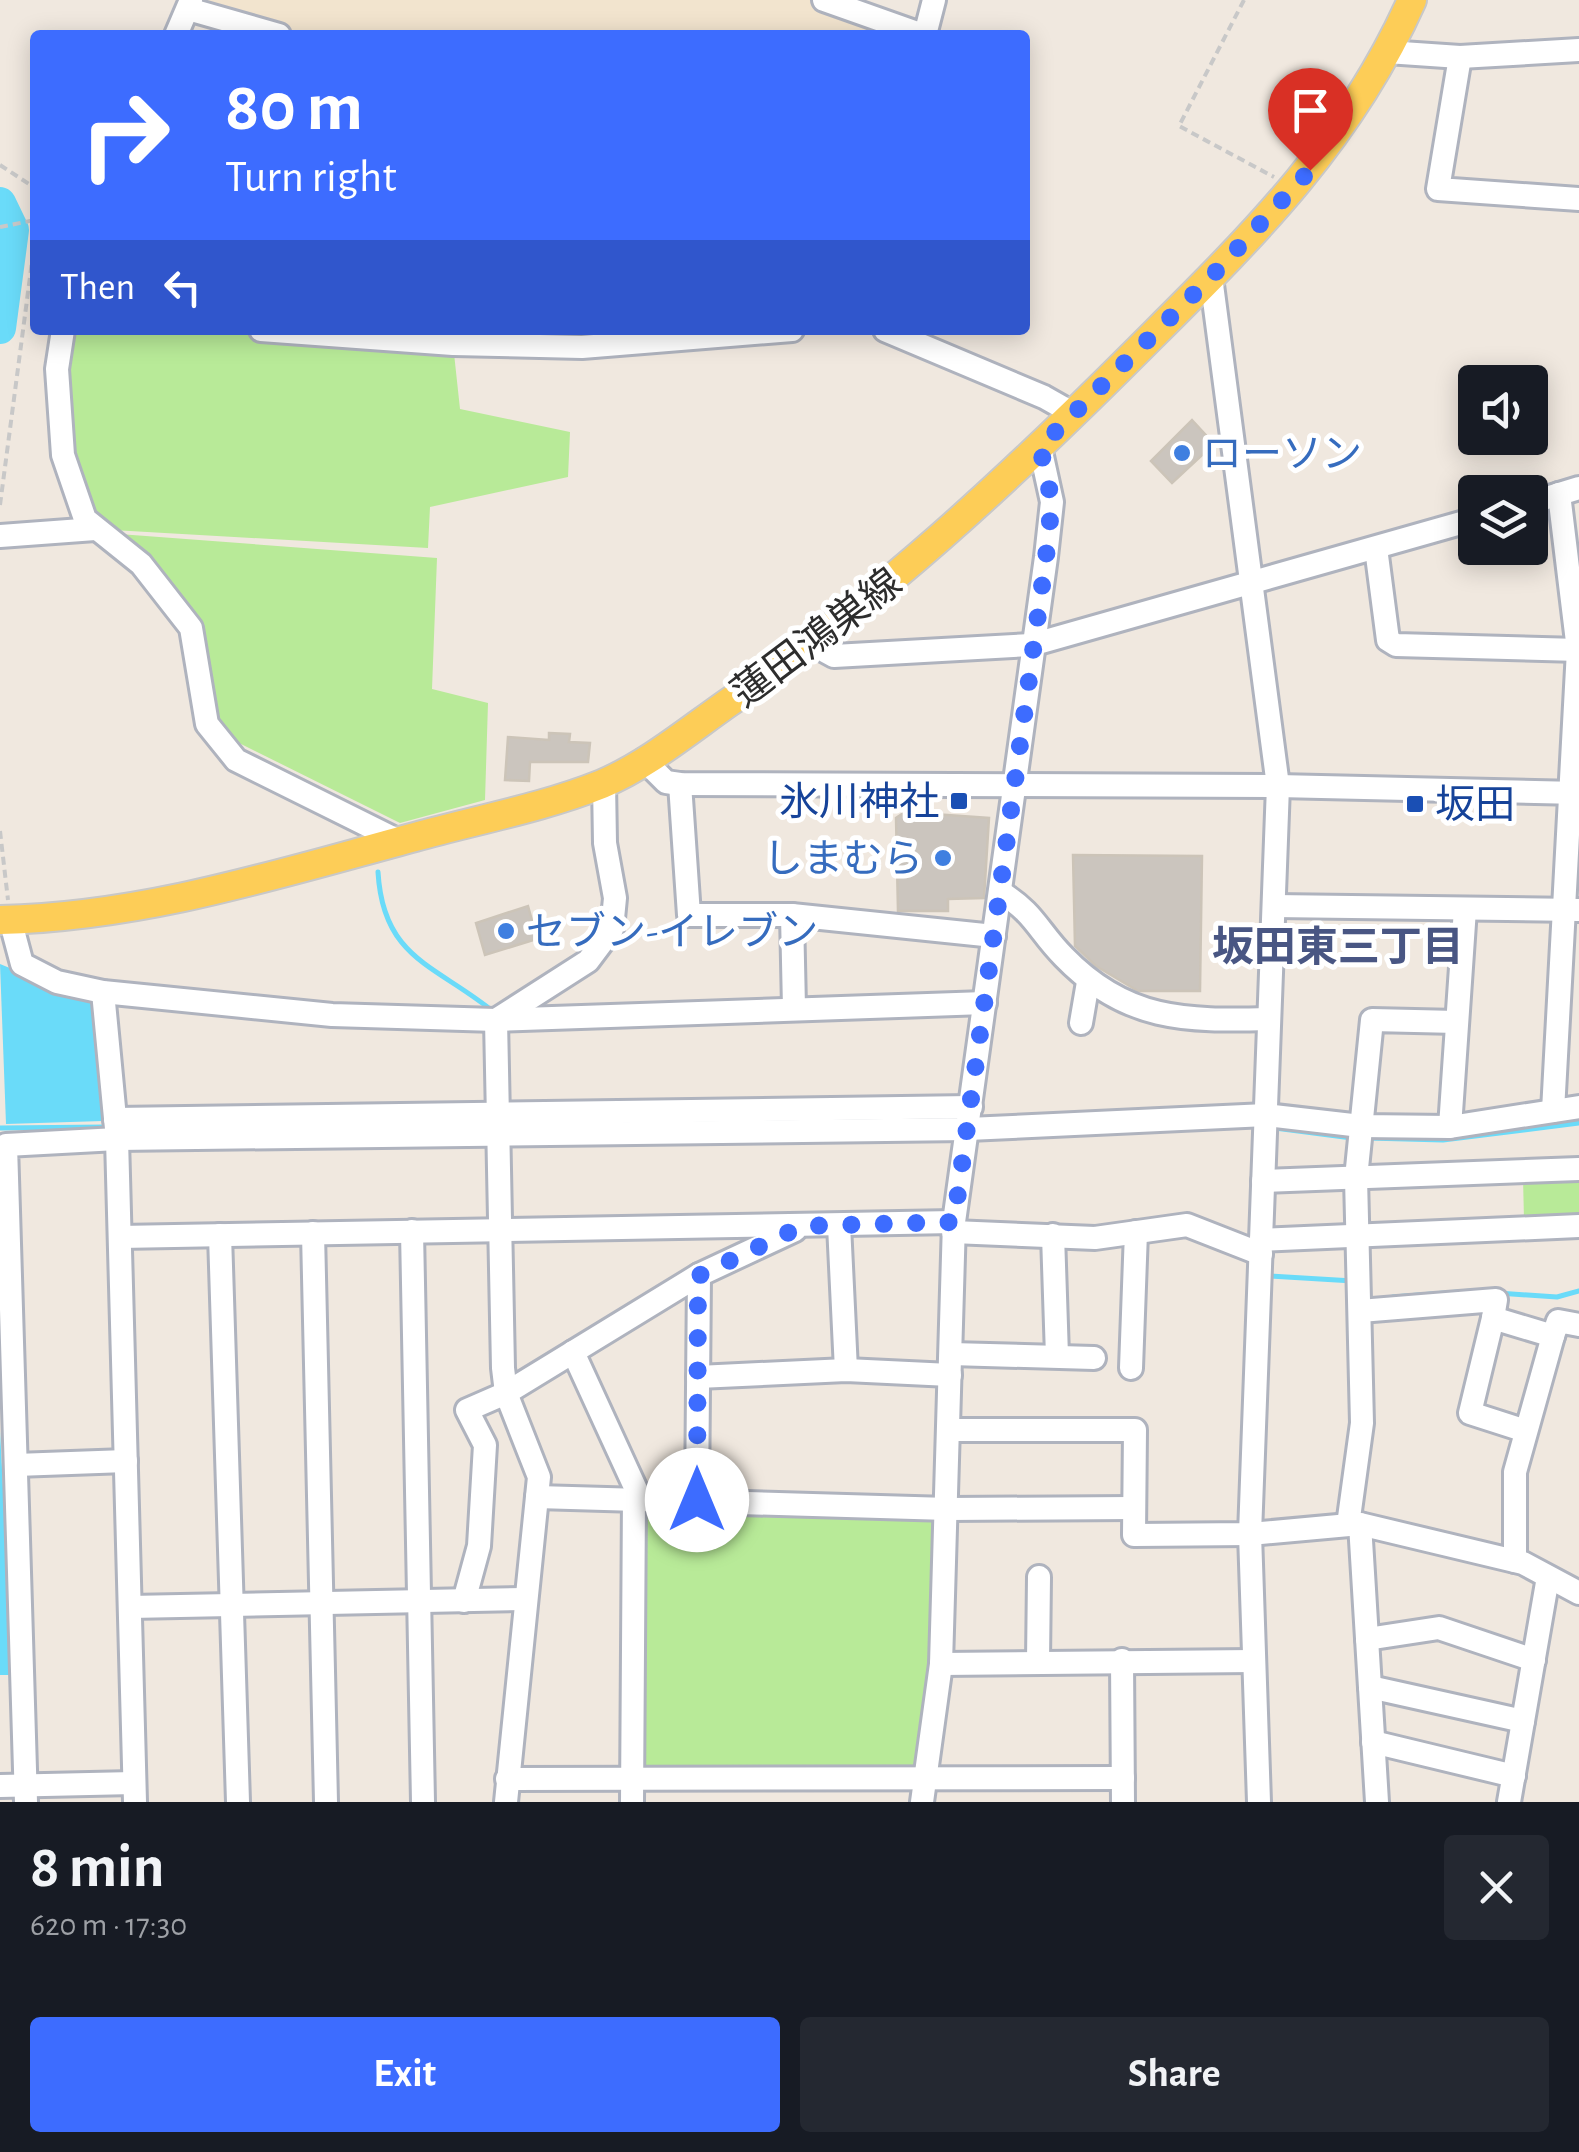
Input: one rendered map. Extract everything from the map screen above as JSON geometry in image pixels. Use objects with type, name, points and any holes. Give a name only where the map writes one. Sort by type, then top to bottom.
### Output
[{"type":"main road","name":"蓮田鴻巣線","points":[[5,920],[68,916],[176,900],[604,783],[644,760],[812,644],[902,574],[1074,414],[1294,188],[1350,118],[1412,0]]},
{"type":"street","points":[[824,0],[910,30]]},
{"type":"street","points":[[925,30],[934,0]]},
{"type":"street","points":[[178,30],[190,4],[265,30]]},
{"type":"street","points":[[1387,52],[1460,57],[1579,50]]},
{"type":"street","points":[[1460,57],[1438,188],[1579,198]]},
{"type":"street","points":[[1211,277],[1278,786],[1250,1534],[1258,1802]]},
{"type":"street","points":[[62,335],[57,370],[63,454],[85,519],[140,564],[191,628],[207,724],[236,760],[399,841]]},
{"type":"street","points":[[330,335],[453,344],[582,347],[730,335]]},
{"type":"street","points":[[897,335],[1044,397],[1074,414]]},
{"type":"street","points":[[922,1802],[941,1664],[954,1227],[1052,502],[1040,447]]},
{"type":"street","points":[[1553,1111],[1572,910],[1578,650],[1569,491]]},
{"type":"street","points":[[812,644],[834,656],[1030,645],[1458,524]]},
{"type":"street","points":[[0,536],[95,529]]},
{"type":"street","points":[[1376,548],[1388,640],[1396,645],[1578,650]]},
{"type":"street","points":[[644,760],[666,782],[680,784],[1278,786],[1575,793]]},
{"type":"street","points":[[496,1020],[588,961],[612,929],[615,898],[604,843],[604,783]]},
{"type":"street","points":[[680,784],[689,915],[792,915],[994,936]]},
{"type":"street","points":[[1000,892],[1034,915],[1058,952],[1088,982],[1155,1015],[1200,1021],[1269,1019]]},
{"type":"street","points":[[1274,906],[1572,910]]},
{"type":"street","points":[[1450,1126],[1466,909]]},
{"type":"street","points":[[792,915],[794,1008]]},
{"type":"street","points":[[5,920],[22,964],[57,982],[104,992],[332,1014],[496,1020],[985,1003]]},
{"type":"street","points":[[1080,1023],[1088,982]]},
{"type":"street","points":[[0,1786],[26,1794],[134,1793],[116,1129],[104,992]]},
{"type":"street","points":[[496,1020],[506,1393],[539,1477],[506,1790],[577,1790],[632,1778],[923,1776],[1123,1790],[1122,1660]]},
{"type":"street","points":[[1378,1802],[1367,1639],[1354,1524],[1362,1423],[1356,1178],[1360,1126],[1372,1020],[1457,1022]]},
{"type":"street","points":[[26,1794],[11,1689],[16,1465],[6,1145],[116,1129],[498,1123],[1266,1115],[1360,1126],[1450,1126],[1579,1107]]},
{"type":"street","points":[[1263,1181],[1579,1169]]},
{"type":"street","points":[[120,1237],[839,1224],[954,1227],[1094,1238],[1186,1225],[1261,1247],[1359,1234],[1579,1226]]},
{"type":"street","points":[[839,1224],[846,1370]]},
{"type":"street","points":[[464,1601],[479,1546],[485,1445],[467,1410],[506,1393],[698,1276],[802,1226]]},
{"type":"street","points":[[412,1230],[422,1802]]},
{"type":"street","points":[[1131,1368],[1136,1232]]},
{"type":"street","points":[[313,1233],[326,1802]]},
{"type":"street","points":[[1053,1234],[1056,1356]]},
{"type":"street","points":[[220,1235],[238,1802]]},
{"type":"street","points":[[697,1500],[698,1276]]},
{"type":"street","points":[[1360,1311],[1496,1300],[1470,1414],[1526,1431]]},
{"type":"street","points":[[1493,1318],[1553,1336]]},
{"type":"street","points":[[1515,1561],[1516,1472],[1526,1431],[1558,1321],[1579,1325]]},
{"type":"street","points":[[573,1352],[637,1498],[632,1802]]},
{"type":"street","points":[[698,1377],[1056,1356],[1094,1358]]},
{"type":"street","points":[[949,1430],[1135,1430],[1134,1535],[1250,1534],[1354,1524],[1515,1561],[1579,1594]]},
{"type":"street","points":[[16,1465],[126,1461]]},
{"type":"street","points":[[536,1497],[948,1509],[1134,1508]]},
{"type":"street","points":[[1038,1660],[1039,1576]]},
{"type":"street","points":[[1509,1802],[1548,1577]]},
{"type":"street","points":[[130,1607],[525,1600]]},
{"type":"street","points":[[1367,1639],[1440,1628],[1534,1660]]},
{"type":"street","points":[[941,1664],[1254,1660]]},
{"type":"street","points":[[1370,1687],[1523,1721]]},
{"type":"street","points":[[1374,1742],[1514,1776]]},
{"type":"street","points":[[768,1777],[768,1802]]},
{"type":"street","points":[[696,1778],[696,1802]]},
{"type":"path","points":[[1244,0],[1179,126],[1294,188]]},
{"type":"path","points":[[0,165],[30,185]]},
{"type":"path","points":[[0,227],[30,221]]},
{"type":"path","points":[[0,505],[30,277]]},
{"type":"path","points":[[0,832],[5,920]]},
{"type":"shaded area","points":[[191,0],[824,0],[909,30],[266,30]]},
{"type":"green space","points":[[58,335],[330,335],[453,344],[460,409],[570,432],[568,477],[430,507],[428,548],[95,529],[63,455]]},
{"type":"green space","points":[[119,534],[437,558],[432,689],[488,703],[485,800],[400,823],[237,742],[208,707],[192,610],[141,547]]},
{"type":"green space","points":[[1579,1175],[1579,1219],[1524,1220],[1523,1178]]},
{"type":"green space","points":[[634,1497],[948,1509],[923,1776],[632,1778]]},
{"type":"water","points":[[0,964],[93,1002],[103,1121],[6,1124]]},
{"type":"water","points":[[0,1431],[13,1675],[0,1675]]},
{"type":"building","name":"ローソン","points":[[1192,420],[1214,444],[1172,483],[1151,461]]},
{"type":"building","points":[[549,733],[570,734],[569,742],[590,743],[588,762],[530,762],[529,781],[505,780],[508,737],[549,740]]},
{"type":"building","name":"しまむら","points":[[905,812],[989,818],[984,898],[948,899],[948,911],[898,911],[896,818]]},
{"type":"building","points":[[1073,855],[1202,856],[1200,991],[1138,991],[1096,966],[1075,946]]},
{"type":"building","name":"セブン-イレブン","points":[[528,906],[537,939],[485,955],[476,923]]},
{"type":"waterway","points":[[0,203],[13,230],[0,328]]},
{"type":"waterway","points":[[378,872],[382,901],[402,943],[495,1013]]},
{"type":"waterway","points":[[1368,1138],[1443,1140],[1579,1123]]},
{"type":"waterway","points":[[0,1128],[107,1127]]},
{"type":"waterway","points":[[1275,1128],[1352,1138]]},
{"type":"waterway","points":[[1269,1276],[1353,1281]]},
{"type":"waterway","points":[[1393,1297],[1472,1291]]},
{"type":"waterway","points":[[1498,1293],[1557,1297],[1579,1291]]},
{"type":"place","name":"ローソン","points":[[1182,453]]},
{"type":"place","name":"氷川神社","points":[[959,801]]},
{"type":"place","name":"坂田","points":[[1415,804]]},
{"type":"place","name":"しまむら","points":[[943,858]]},
{"type":"place","name":"セブン-イレブン","points":[[506,931]]},
{"type":"district","name":"坂田東三丁目","points":[[1338,946]]},
{"type":"route","points":[[697,1500],[698,1276],[802,1226],[954,1222],[1030,645],[1046,557],[1052,502],[1040,447],[1211,277],[1310,170]]}]
